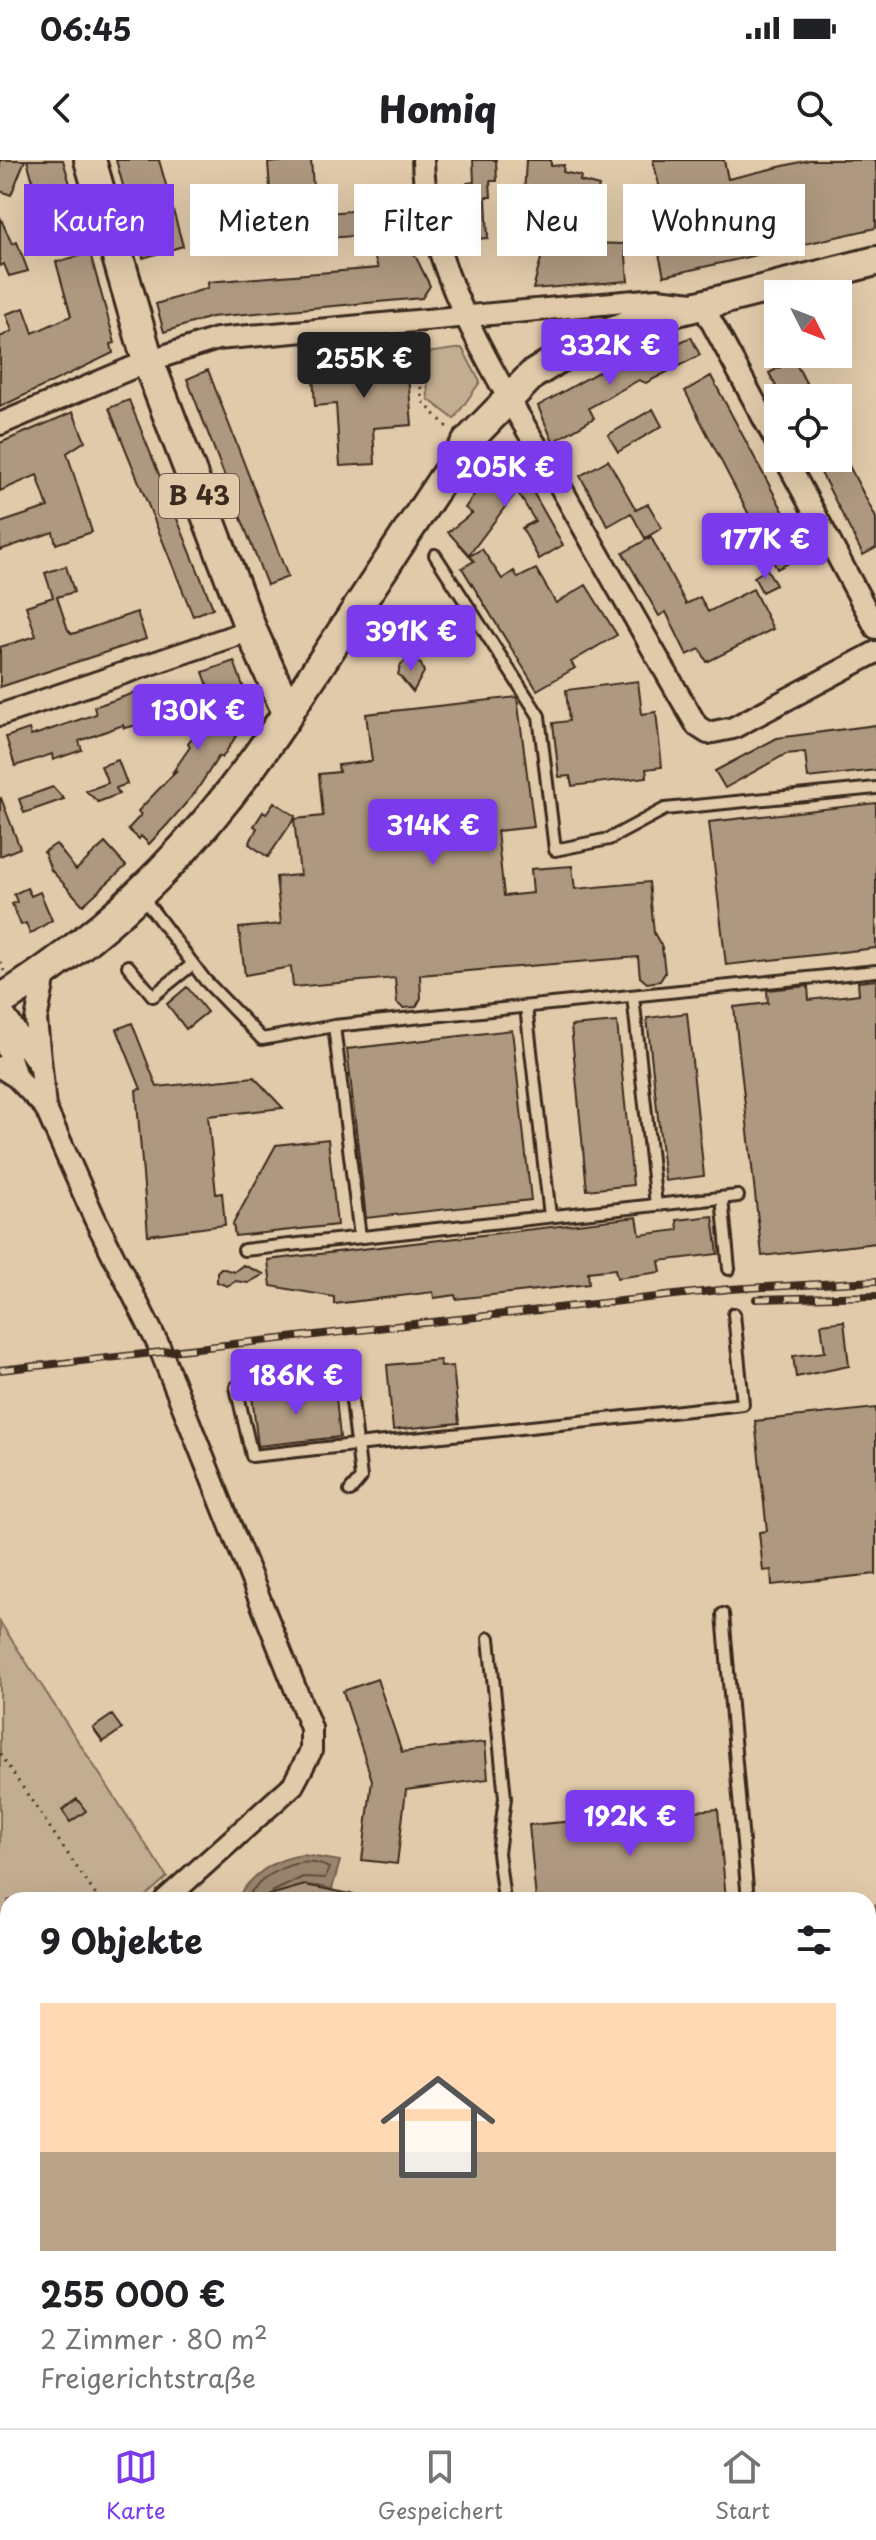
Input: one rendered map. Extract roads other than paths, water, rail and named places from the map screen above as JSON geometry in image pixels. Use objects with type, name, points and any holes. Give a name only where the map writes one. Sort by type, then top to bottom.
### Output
[{"type":"main road","name":"B 43","points":[[90,160],[148,361],[251,630],[288,713]]},
{"type":"main road","points":[[0,1001],[46,970],[141,895],[235,791],[467,442],[508,396],[549,362],[634,322],[876,261]]},
{"type":"street","points":[[423,160],[424,178],[440,245],[468,317],[508,396],[703,732],[721,732],[876,652]]},
{"type":"street","points":[[0,424],[148,361],[232,336],[468,317],[590,302],[657,299],[702,304],[764,419]]},
{"type":"street","points":[[590,302],[603,334]]},
{"type":"street","points":[[792,472],[876,628]]},
{"type":"street","points":[[0,715],[251,630]]},
{"type":"street","points":[[46,970],[36,1020],[45,1107],[95,1219],[158,1344],[311,1728],[311,1751],[304,1768],[274,1805],[174,1892]]},
{"type":"street","points":[[0,1009],[42,1070]]},
{"type":"street","points":[[0,1025],[8,1072],[45,1107]]},
{"type":"lane","points":[[435,555],[539,716],[555,850],[609,839],[665,809],[876,788]]},
{"type":"lane","points":[[141,895],[193,964],[262,1039],[334,1026],[876,971]]},
{"type":"lane","points":[[128,966],[153,996],[193,964]]},
{"type":"lane","points":[[633,996],[656,1205]]},
{"type":"lane","points":[[526,1007],[550,1216]]},
{"type":"lane","points":[[334,1026],[360,1237]]},
{"type":"lane","points":[[244,1250],[738,1196]]},
{"type":"lane","points":[[722,1198],[729,1269]]},
{"type":"lane","points":[[350,1491],[361,1478],[357,1444],[349,1375],[236,1387],[252,1456],[357,1444],[743,1404],[734,1314]]},
{"type":"lane","points":[[723,1614],[747,1892]]},
{"type":"lane","points":[[489,1638],[505,1798],[498,1853],[503,1892]]},
{"type":"water","points":[[303,1855],[340,1861],[332,1889],[308,1886],[290,1892],[242,1892],[264,1869]]},
{"type":"railway","points":[[0,1370],[729,1289],[876,1281]]},
{"type":"railway","points":[[756,1299],[876,1296]]}]
